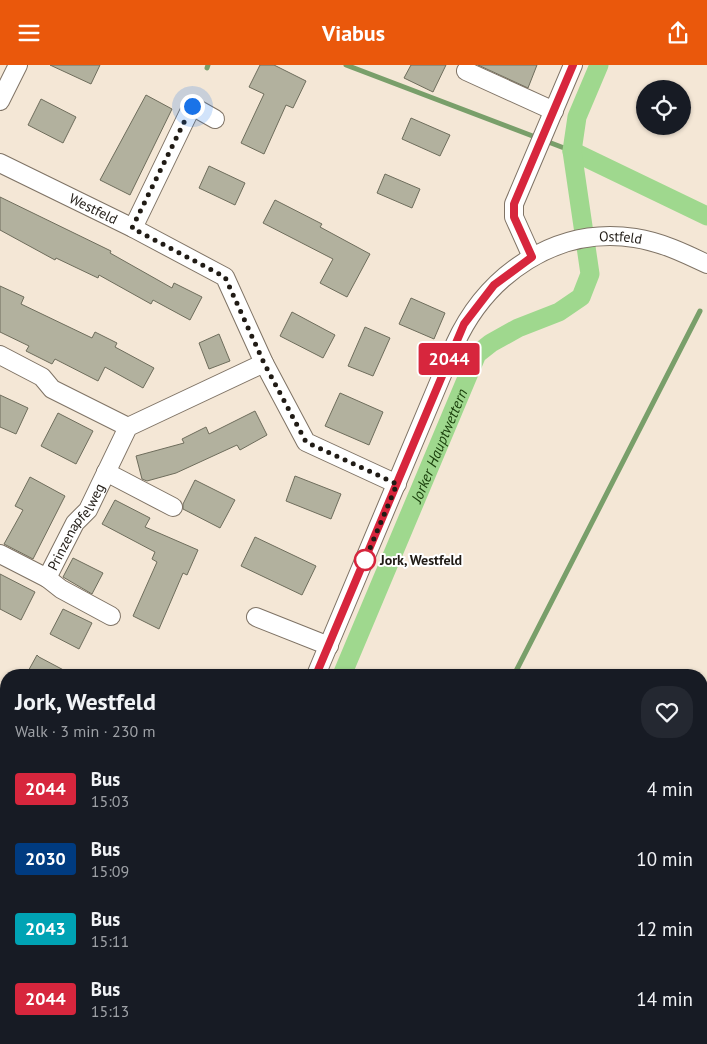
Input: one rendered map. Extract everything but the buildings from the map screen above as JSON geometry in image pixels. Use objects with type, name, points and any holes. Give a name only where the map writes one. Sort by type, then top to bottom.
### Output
[{"type":"street","points":[[0,101],[18,65]]},
{"type":"street","points":[[532,257],[513,212],[573,65]]},
{"type":"street","points":[[466,71],[554,111]]},
{"type":"street","points":[[132,228],[192,106],[215,119]]},
{"type":"street","name":"Westfeld","points":[[0,163],[132,228],[225,277],[264,363],[306,442],[397,484]]},
{"type":"street","name":"Ostfeld","points":[[318,669],[468,317],[494,285],[532,257],[567,244],[604,237],[631,237],[653,242],[707,264]]},
{"type":"street","points":[[0,355],[42,377],[52,389],[128,427],[264,363]]},
{"type":"street","name":"Prinzenapfelweg","points":[[0,554],[47,578],[75,523],[88,510],[128,427]]},
{"type":"street","points":[[106,472],[173,507]]},
{"type":"street","points":[[47,578],[61,589],[110,616]]},
{"type":"street","points":[[256,617],[328,646]]},
{"type":"waterway","points":[[346,65],[572,151]]},
{"type":"waterway","name":"Jorker Hauptwettern","points":[[345,669],[477,354],[491,343],[518,328],[559,312],[581,297],[590,274],[572,151],[577,117],[599,65]]},
{"type":"waterway","points":[[572,151],[707,216]]},
{"type":"waterway","points":[[517,669],[700,311]]},
{"type":"bus line","name":"2044","points":[[319,669],[464,324],[479,301],[494,285],[532,257],[514,217],[514,204],[573,65]]},
{"type":"place","name":"Jork, Westfeld","points":[[365,560]]},
{"type":"route","points":[[192,106],[132,228],[225,277],[264,363],[306,442],[397,484],[365,560]]}]
